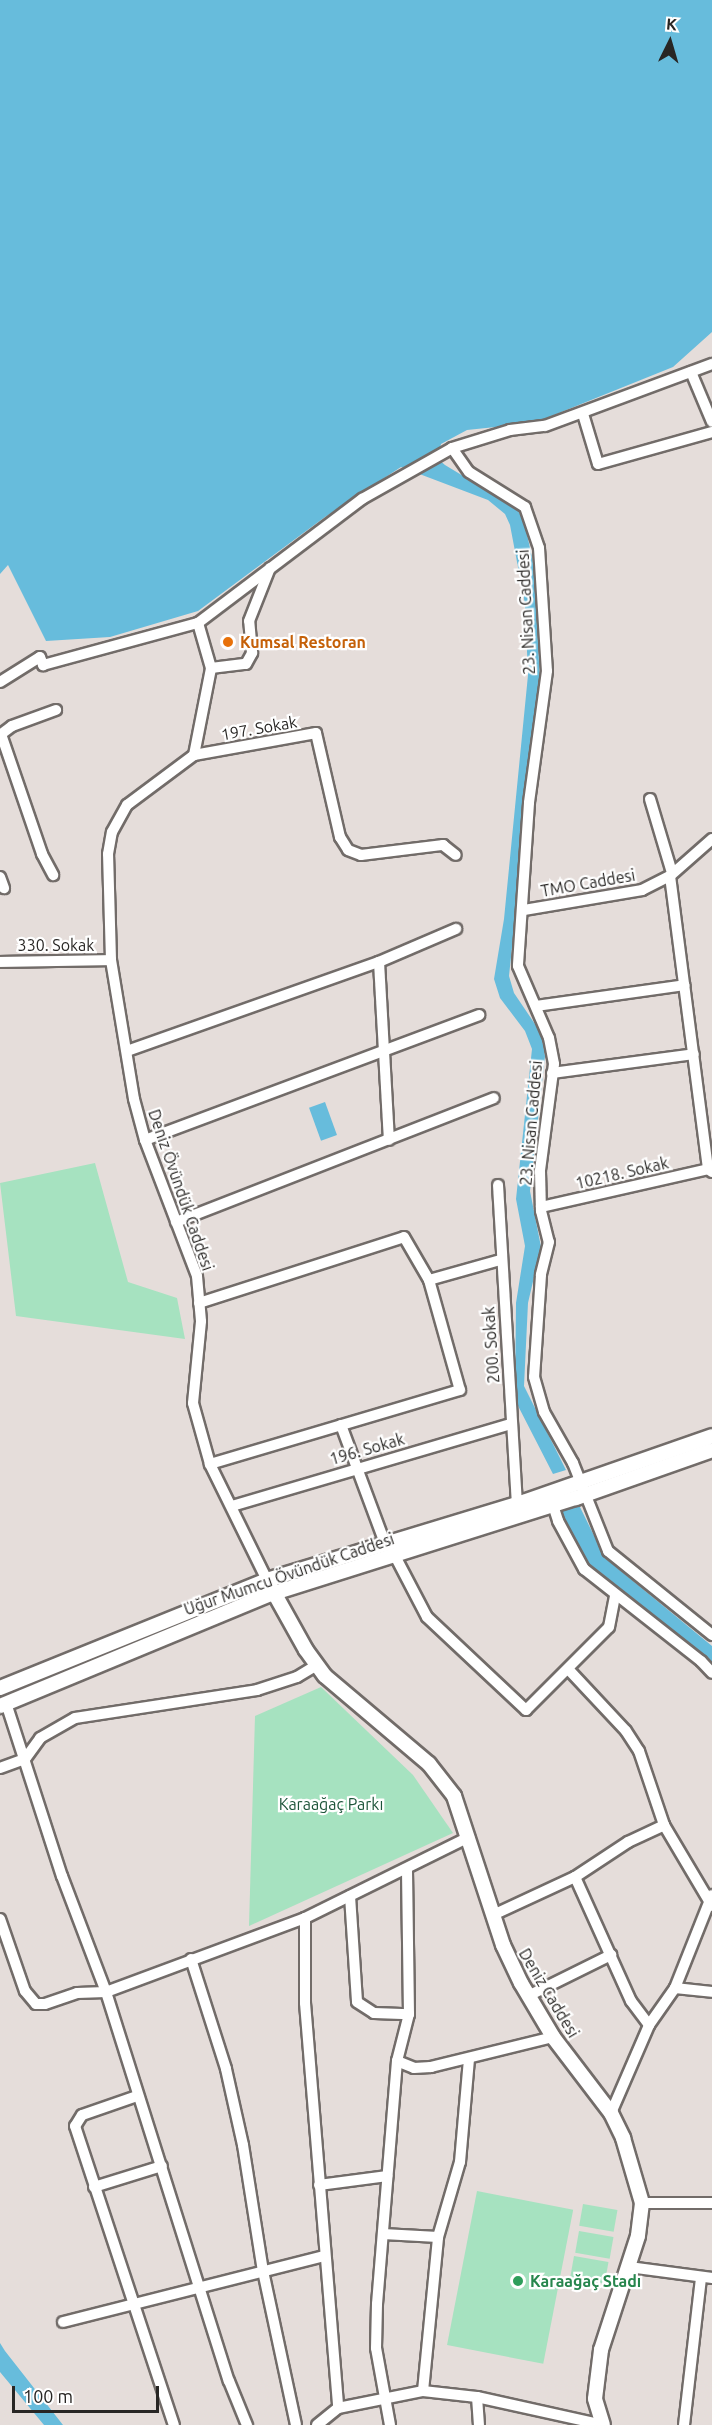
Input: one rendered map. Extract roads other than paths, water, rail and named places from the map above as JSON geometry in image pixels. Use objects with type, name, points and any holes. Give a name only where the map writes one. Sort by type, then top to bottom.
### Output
[{"type":"street","points":[[0,682],[40,657],[43,665],[198,624],[362,499],[452,448],[582,414],[712,364]]},
{"type":"street","points":[[691,372],[712,422]]},
{"type":"street","points":[[582,414],[598,464],[712,432]]},
{"type":"street","name":"23. Nisan Caddesi","points":[[452,448],[469,472],[525,507],[539,548],[547,671],[529,803],[524,909],[518,966],[549,1038],[552,1073],[540,1171],[541,1206],[549,1242],[541,1275],[534,1377],[544,1412],[576,1482],[580,1496],[608,1551],[712,1635]]},
{"type":"street","points":[[211,668],[246,664],[252,653],[249,621],[270,567]]},
{"type":"street","points":[[194,755],[211,668],[198,624]]},
{"type":"street","points":[[53,875],[42,854],[0,735],[12,726],[56,710]]},
{"type":"street","name":"197. Sokak","points":[[112,832],[127,805],[194,755],[316,733],[340,837],[348,850],[361,855],[443,845],[456,855]]},
{"type":"street","points":[[650,799],[671,874],[710,1171]]},
{"type":"street","name":"Deniz Övündük Caddesi","points":[[112,832],[108,854],[111,960],[134,1099],[145,1140],[197,1276],[200,1303],[193,1403],[210,1464],[267,1580]]},
{"type":"street","name":"TMO Caddesi","points":[[524,909],[642,890],[671,874],[712,839]]},
{"type":"street","points":[[127,1051],[378,962],[456,929]]},
{"type":"street","name":"330. Sokak","points":[[0,962],[111,960]]},
{"type":"street","points":[[378,962],[389,1140]]},
{"type":"street","points":[[536,1006],[685,985]]},
{"type":"street","points":[[145,1140],[479,1015]]},
{"type":"street","points":[[552,1073],[694,1054]]},
{"type":"street","points":[[176,1222],[494,1098]]},
{"type":"street","name":"10218. Sokak","points":[[541,1206],[710,1171]]},
{"type":"street","name":"200. Sokak","points":[[498,1185],[517,1503]]},
{"type":"street","points":[[200,1303],[404,1237],[429,1280],[460,1390],[210,1464]]},
{"type":"street","points":[[429,1280],[501,1260]]},
{"type":"street","name":"196. Sokak","points":[[232,1506],[358,1466],[511,1424]]},
{"type":"street","points":[[341,1425],[385,1543]]},
{"type":"street","points":[[555,1497],[576,1482],[712,1436]]},
{"type":"street","points":[[555,1497],[580,1496],[712,1450]]},
{"type":"street","points":[[555,1497],[584,1569],[702,1661],[712,1673]]},
{"type":"street","name":"Uğur Mumcu Övündük Caddesi","points":[[0,1688],[267,1580],[517,1503],[555,1497]]},
{"type":"street","name":"Uğur Mumcu Övündük Caddesi","points":[[3,1704],[271,1594],[394,1554],[555,1497]]},
{"type":"street","points":[[394,1554],[427,1617],[526,1710],[569,1670],[609,1627],[615,1595]]},
{"type":"street","name":"Deniz Caddesi","points":[[267,1580],[271,1594],[317,1665],[429,1764],[453,1796],[469,1837],[503,1945],[528,1996],[553,2037],[610,2113],[623,2138],[642,2204],[629,2266],[601,2350],[595,2399],[603,2425]]},
{"type":"street","points":[[0,1768],[24,1759],[40,1738],[75,1718],[257,1690],[297,1677],[317,1665]]},
{"type":"street","points":[[569,1670],[626,1731],[639,1751],[664,1825],[711,1902],[675,1988],[649,2025],[610,2113]]},
{"type":"street","points":[[3,1704],[24,1759],[62,1876],[106,1992],[137,2096],[247,2425]]},
{"type":"street","points":[[493,1915],[575,1877],[628,1842],[664,1825]]},
{"type":"street","points":[[0,1919],[25,1991],[36,2004],[91,1990],[106,1992],[305,1918],[407,1870],[469,1837]]},
{"type":"street","points":[[390,2425],[376,2348],[396,2061],[409,2014],[407,1870]]},
{"type":"street","points":[[575,1877],[631,2001],[649,2025]]},
{"type":"street","points":[[350,1896],[357,2002],[374,2013],[409,2014]]},
{"type":"street","points":[[305,1918],[305,2003],[338,2408]]},
{"type":"street","points":[[528,1996],[611,1955]]},
{"type":"street","points":[[191,1959],[228,2080],[243,2145],[263,2271],[296,2425]]},
{"type":"street","points":[[675,1988],[712,1992]]},
{"type":"street","points":[[396,2061],[414,2068],[469,2059],[553,2037]]},
{"type":"street","points":[[423,2391],[438,2237],[460,2162],[469,2059]]},
{"type":"street","points":[[137,2096],[82,2115],[76,2120],[94,2187],[174,2425]]},
{"type":"street","points":[[94,2187],[162,2166]]},
{"type":"street","points":[[319,2185],[387,2176]]},
{"type":"street","points":[[642,2204],[712,2203]]},
{"type":"street","points":[[383,2234],[438,2237]]},
{"type":"street","points":[[63,2322],[324,2256]]},
{"type":"street","points":[[629,2266],[706,2277],[684,2425]]},
{"type":"street","points":[[317,2425],[338,2408],[385,2396],[423,2391],[477,2397],[603,2425]]},
{"type":"street","points":[[477,2397],[479,2425]]},
{"type":"street","points":[[547,2413],[547,2425]]},
{"type":"water","points":[[0,0],[712,0],[712,332],[673,367],[534,423],[467,430],[441,444],[438,459],[516,508],[524,520],[534,567],[540,681],[509,976],[514,993],[541,1033],[545,1056],[530,1191],[541,1247],[528,1303],[524,1386],[566,1470],[553,1474],[515,1400],[516,1303],[525,1246],[516,1199],[532,1049],[525,1031],[500,998],[494,979],[504,919],[528,675],[525,604],[510,525],[505,514],[488,500],[401,467],[325,517],[198,611],[110,637],[46,641],[8,565],[0,574]]},
{"type":"water","points":[[325,1102],[337,1135],[321,1141],[309,1108]]},
{"type":"water","points":[[578,1503],[605,1558],[712,1646],[712,1664],[590,1566],[558,1509]]},
{"type":"water","points":[[0,2343],[63,2425],[44,2425],[0,2372]]},
{"type":"place","name":"Kumsal Restoran","points":[[228,642]]},
{"type":"place","name":"Karaağaç Stadı","points":[[518,2281]]},
{"type":"park label","name":"Karaağaç Parkı","points":[[331,1804]]}]
